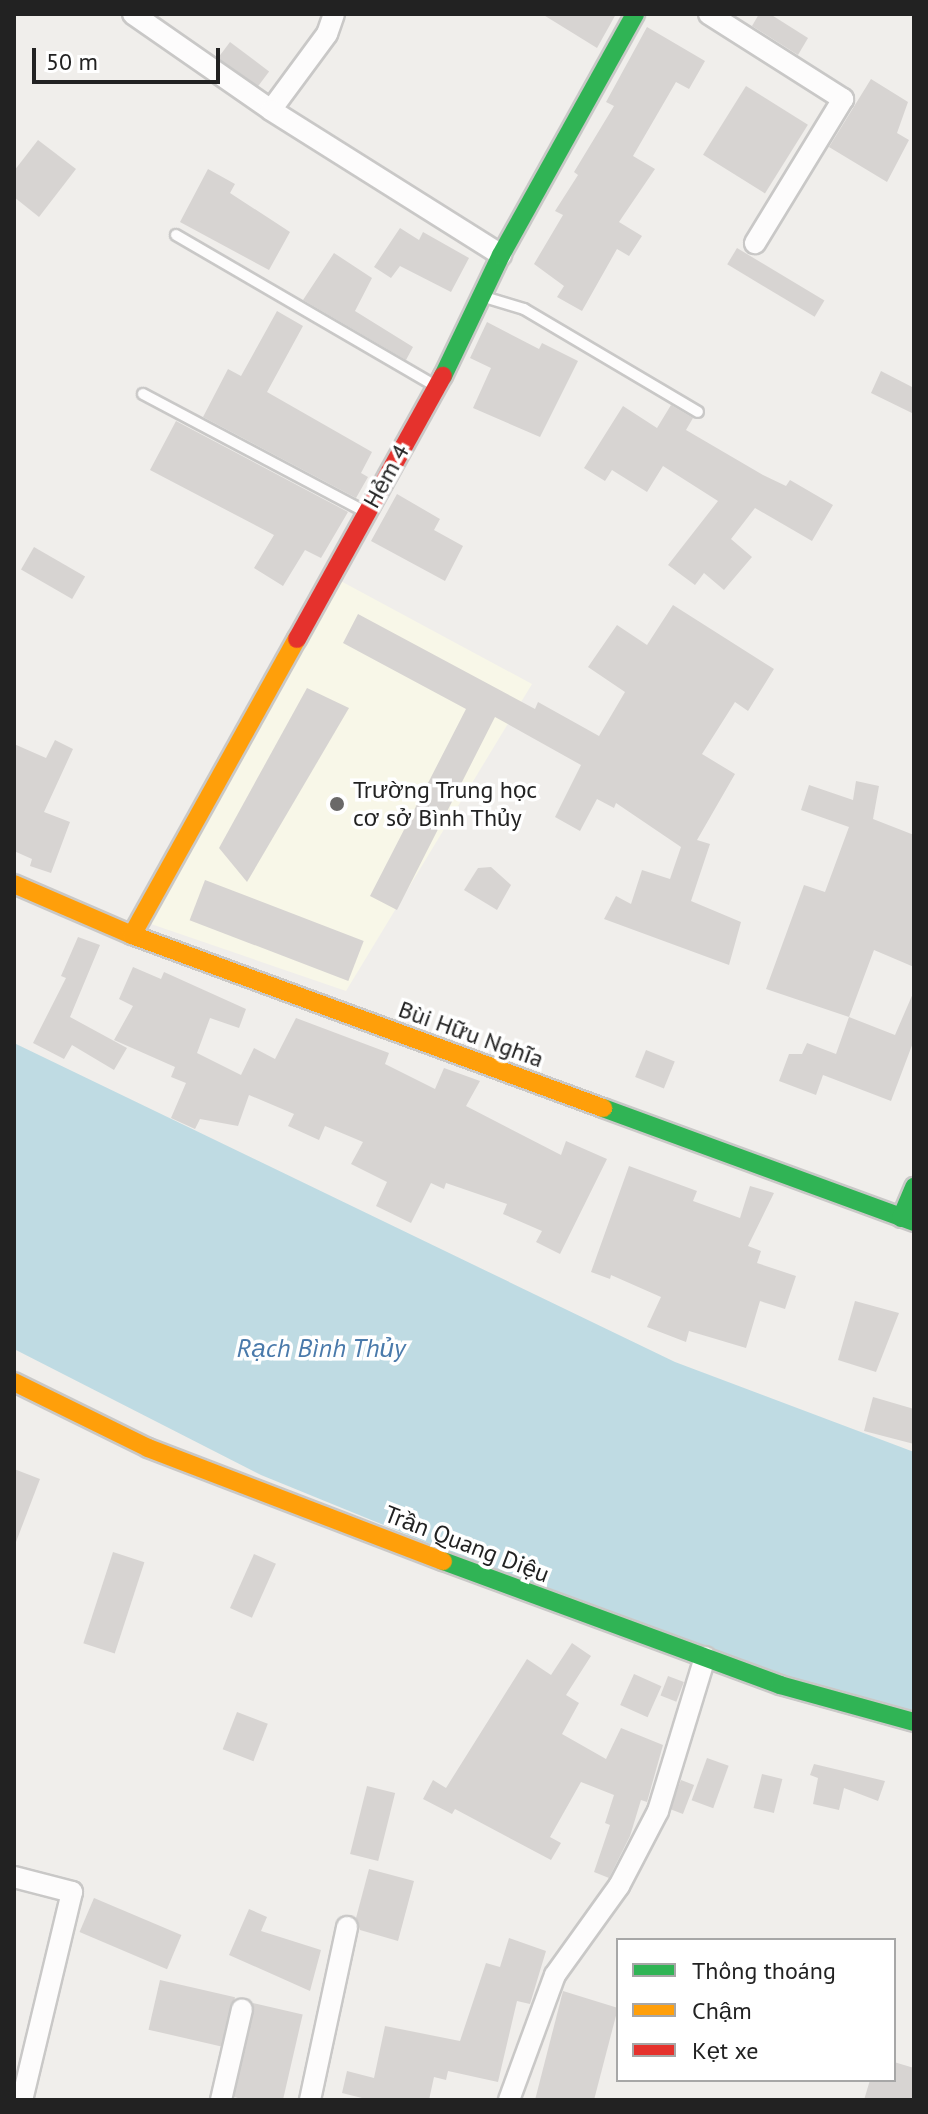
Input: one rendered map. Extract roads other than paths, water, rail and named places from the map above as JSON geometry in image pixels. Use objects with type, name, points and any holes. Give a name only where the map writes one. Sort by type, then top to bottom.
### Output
[{"type":"street","points":[[133,14],[271,110],[501,255]]},
{"type":"street","points":[[271,110],[327,34],[334,14]]},
{"type":"street","name":"Hẻm 4","points":[[132,935],[437,387],[479,296],[635,14]]},
{"type":"street","points":[[709,14],[843,99],[755,243]]},
{"type":"street","name":"Bùi Hữu Nghĩa","points":[[14,884],[132,935],[908,1220]]},
{"type":"street","points":[[908,1220],[914,1187]]},
{"type":"street","name":"Trần Quang Diệu","points":[[14,1382],[148,1448],[705,1657],[914,1722]]},
{"type":"street","points":[[509,2100],[555,1975],[619,1886],[658,1811],[705,1657]]},
{"type":"street","points":[[14,1877],[72,1892],[20,2093]]},
{"type":"street","points":[[310,2100],[347,1927]]},
{"type":"street","points":[[221,2100],[242,2009]]},
{"type":"lane","points":[[176,235],[437,387]]},
{"type":"lane","points":[[479,296],[524,309],[698,412]]},
{"type":"lane","points":[[143,394],[366,512]]},
{"type":"water","name":"Rạch Bình Thủy","points":[[14,1043],[675,1362],[914,1452],[914,1714],[668,1641],[261,1475],[14,1349]]},
{"type":"place","name":"Trường Trung học cơ sở Bình Thủy","points":[[337,804]]}]
